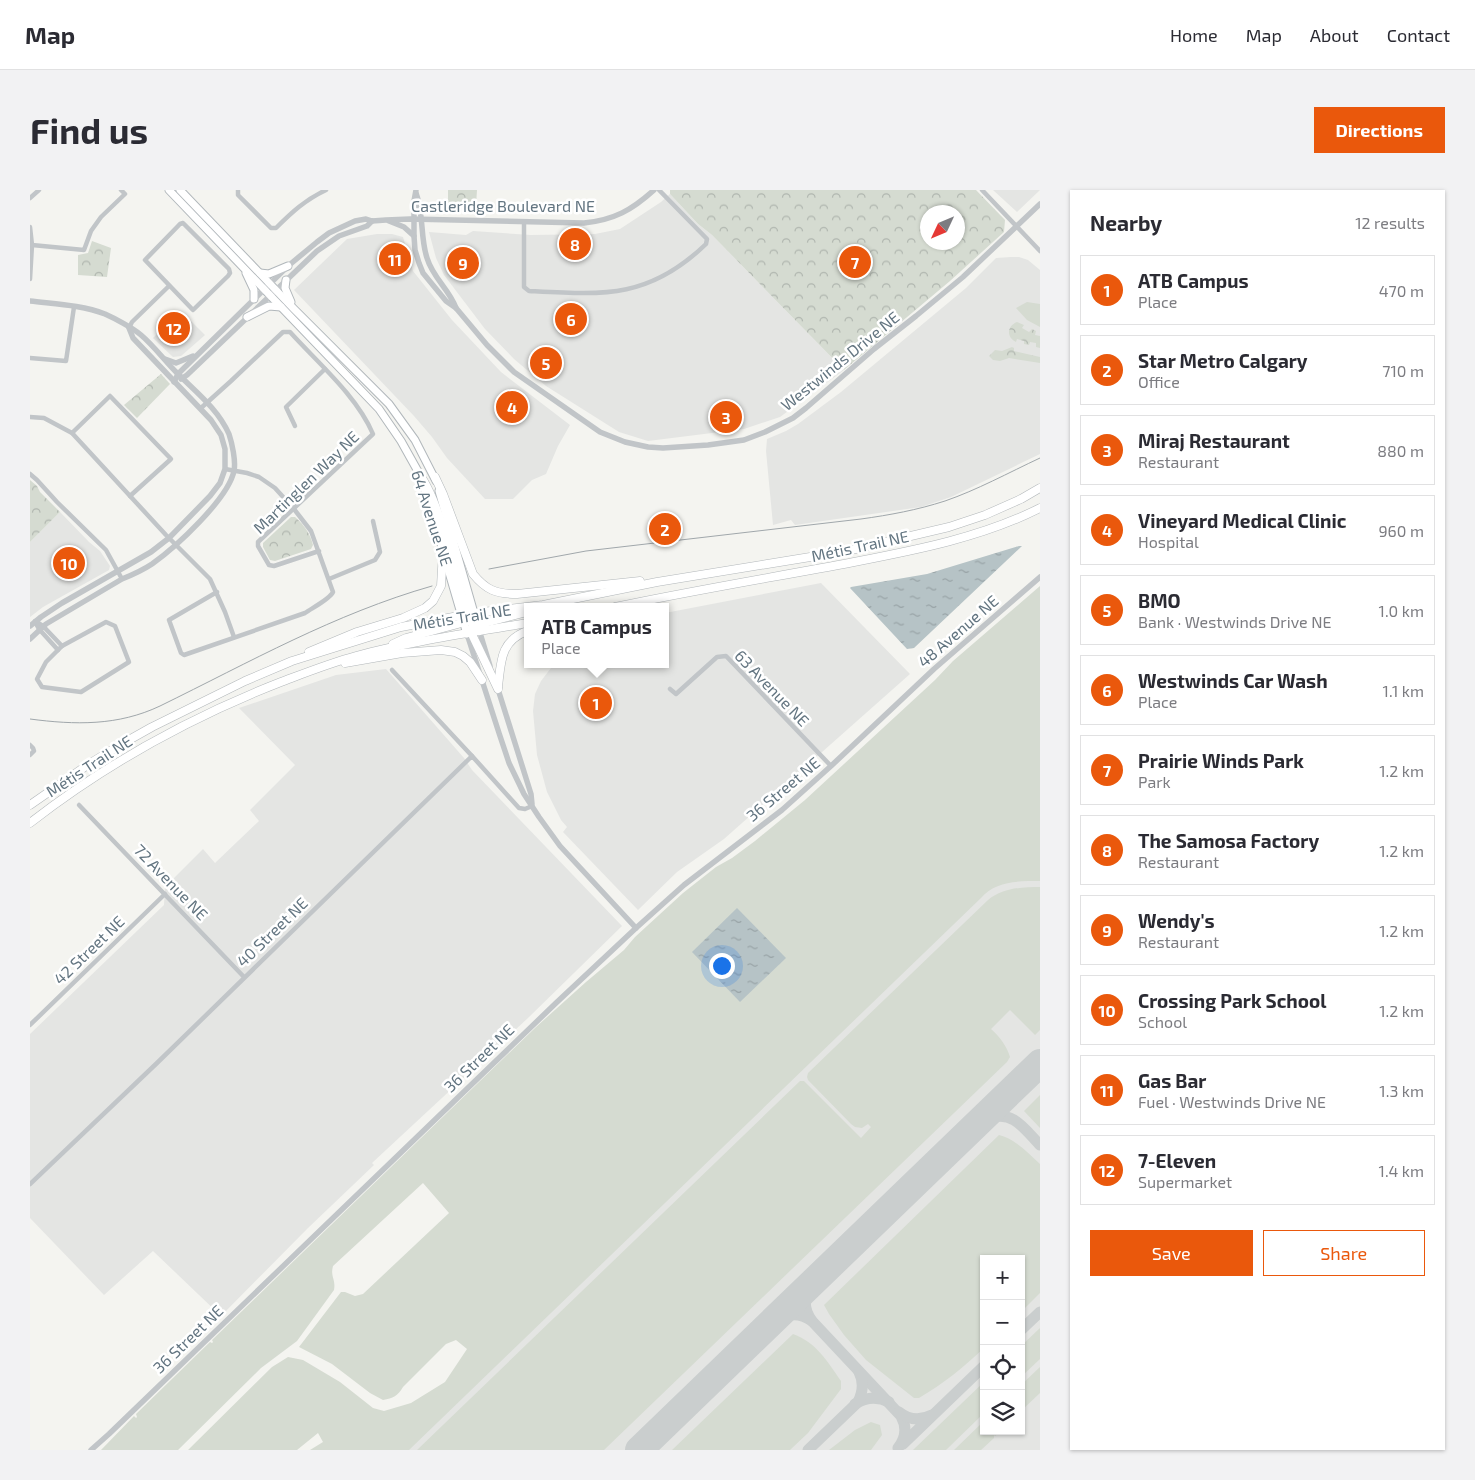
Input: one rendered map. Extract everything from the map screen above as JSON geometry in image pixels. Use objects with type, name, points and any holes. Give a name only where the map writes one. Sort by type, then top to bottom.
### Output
[{"type":"main road","name":"64 Avenue NE","points":[[169,190],[241,264],[294,309],[389,404],[415,440],[435,477],[470,624]]},
{"type":"main road","name":"64 Avenue NE","points":[[180,190],[260,273],[267,286]]},
{"type":"main road","points":[[241,264],[254,290],[254,299]]},
{"type":"main road","points":[[260,273],[269,274],[288,266]]},
{"type":"main road","points":[[286,280],[286,292],[294,309]]},
{"type":"main road","name":"64 Avenue NE","points":[[273,292],[282,307],[379,410],[401,441],[420,476],[443,552],[470,624]]},
{"type":"main road","points":[[247,317],[269,306],[282,307]]},
{"type":"main road","points":[[420,476],[427,486],[434,503],[470,624],[498,689]]},
{"type":"main road","points":[[435,477],[473,574],[480,583],[489,589],[504,594],[517,594],[643,580],[657,582]]},
{"type":"main road","name":"Métis Trail NE","points":[[555,603],[657,582],[847,552],[949,527],[985,515],[1021,499],[1040,488]]},
{"type":"main road","name":"Métis Trail NE","points":[[635,603],[696,590],[782,576],[949,542],[1040,508]]},
{"type":"main road","points":[[292,661],[312,650],[357,632],[403,618],[425,608],[433,601],[441,586],[443,552]]},
{"type":"main road","name":"Métis Trail NE","points":[[30,823],[85,783],[164,735],[255,692],[338,662],[524,610]]},
{"type":"main road","points":[[385,649],[406,638],[524,613]]},
{"type":"main road","name":"Métis Trail NE","points":[[30,805],[88,764],[152,726],[245,681],[292,661],[401,627],[524,623]]},
{"type":"main road","points":[[498,689],[500,668],[505,648],[515,637],[524,632]]},
{"type":"main road","points":[[338,662],[347,664],[402,653],[441,650],[455,652],[463,656],[470,662],[482,680]]},
{"type":"street","points":[[30,198],[39,190]]},
{"type":"street","points":[[32,245],[84,250],[91,231],[101,217],[125,194],[121,190]]},
{"type":"street","points":[[238,190],[238,195],[271,228],[276,228],[310,198],[326,190]]},
{"type":"street","name":"Castleridge Boulevard NE","points":[[180,376],[200,352],[288,266],[317,242],[339,228],[355,221],[366,219],[372,221],[597,222],[622,214],[654,190]]},
{"type":"street","points":[[524,222],[524,287],[529,291],[577,294],[625,290],[662,278],[692,258],[706,244],[707,239],[659,190]]},
{"type":"street","points":[[982,190],[1040,251]]},
{"type":"street","points":[[416,192],[418,200],[417,220]]},
{"type":"street","name":"Westwinds Drive NE","points":[[417,220],[414,236],[417,256],[423,273],[446,301],[456,308],[487,345],[514,372],[582,421],[613,438],[636,445],[662,448],[744,440],[793,418],[963,277],[1040,204]]},
{"type":"street","points":[[386,220],[404,226],[414,236]]},
{"type":"street","name":"Westwinds Drive NE","points":[[417,220],[430,267],[452,297],[456,308]]},
{"type":"street","name":"Castleridge Boulevard NE","points":[[180,376],[247,317],[317,251],[339,236],[367,226],[372,221]]},
{"type":"street","points":[[183,223],[229,269],[230,273],[193,310],[169,286],[145,260],[183,223]]},
{"type":"street","points":[[30,227],[32,245],[30,279]]},
{"type":"street","points":[[30,626],[35,621],[151,552],[169,538],[210,496],[220,483],[225,469],[225,449],[221,435],[201,408],[133,338],[129,328],[132,322],[169,286]]},
{"type":"street","points":[[30,301],[89,309],[104,314],[140,334],[221,418],[232,445],[234,470],[224,494],[176,544],[153,563],[122,579],[41,628],[30,639]]},
{"type":"street","points":[[30,358],[66,361],[74,307]]},
{"type":"street","name":"Martinglen Way NE","points":[[201,408],[283,332],[290,332],[325,369],[367,419],[373,434],[258,542],[258,546],[265,559],[269,565],[274,566],[319,551]]},
{"type":"street","points":[[163,358],[176,363],[200,352]]},
{"type":"street","points":[[295,426],[286,407],[325,369]]},
{"type":"street","points":[[174,382],[180,376]]},
{"type":"street","points":[[72,433],[110,396],[171,459],[130,496]]},
{"type":"street","points":[[30,417],[44,418],[72,433],[210,580],[217,592],[234,637]]},
{"type":"street","points":[[217,592],[169,620],[181,653],[184,655],[305,613],[329,598],[333,592],[311,531],[294,508],[275,488],[259,478],[225,469]]},
{"type":"street","points":[[30,474],[106,550],[122,579]]},
{"type":"street","points":[[328,579],[375,560],[380,552],[373,522]]},
{"type":"street","name":"48 Avenue NE","points":[[895,706],[934,669],[1040,577]]},
{"type":"street","points":[[35,621],[60,648]]},
{"type":"street","points":[[106,622],[115,626],[129,662],[80,692],[42,687],[38,679],[46,662],[60,648],[106,622]]},
{"type":"street","name":"64 Avenue NE","points":[[470,624],[482,680],[509,763],[524,794],[560,846],[636,928]]},
{"type":"street","name":"63 Avenue NE","points":[[670,689],[676,694],[717,657],[726,656],[831,766]]},
{"type":"street","points":[[392,670],[518,808],[525,809],[532,806]]},
{"type":"street","name":"64 Avenue NE","points":[[498,689],[531,794],[532,806]]},
{"type":"street","name":"36 Street NE","points":[[94,1449],[539,1019],[636,928],[684,886],[782,810],[895,706]]},
{"type":"street","points":[[30,745],[34,751],[30,755]]},
{"type":"street","name":"40 Street NE","points":[[30,1184],[472,756]]},
{"type":"street","name":"72 Avenue NE","points":[[79,805],[244,977]]},
{"type":"street","name":"42 Street NE","points":[[30,1024],[165,894]]},
{"type":"shaded area","points":[[993,190],[1040,190],[1017,212]]},
{"type":"shaded area","points":[[670,194],[844,370],[780,417],[744,429],[648,441],[619,432],[546,386],[514,359],[485,329],[444,275],[436,258],[429,232],[466,235],[473,231],[531,235],[595,234],[620,229]]},
{"type":"shaded area","points":[[377,234],[392,234],[403,237],[413,271],[452,320],[501,372],[570,425],[558,446],[546,474],[532,480],[513,499],[485,499],[447,458],[414,416],[294,290],[347,239]]},
{"type":"shaded area","points":[[1019,257],[1028,260],[1040,270],[1040,454],[951,497],[921,507],[795,525],[791,520],[773,525],[766,451],[767,439],[798,424],[841,392],[966,288],[996,258]]},
{"type":"shaded area","points":[[181,311],[205,335],[181,356],[173,357],[153,338]]},
{"type":"shaded area","points":[[60,512],[100,551],[110,566],[109,570],[43,607],[30,617],[30,542]]},
{"type":"shaded area","points":[[821,583],[910,674],[724,839],[677,872],[638,910],[563,832],[567,827],[561,820],[547,792],[537,755],[533,711],[535,694],[541,681],[551,668],[669,668],[669,612]]},
{"type":"shaded area","points":[[386,669],[464,758],[472,770],[622,926],[528,1018],[372,1163],[374,1165],[308,1228],[221,1316],[153,1251],[104,1295],[30,1218],[30,1034],[164,905],[165,887],[203,849],[215,863],[259,821],[250,810],[295,765],[239,708],[336,675]]},
{"type":"shaded area","points":[[1040,872],[1040,1450],[408,1450],[975,892]]},
{"type":"green space","points":[[448,190],[477,190],[476,206],[448,204]]},
{"type":"green space","points":[[670,190],[976,190],[1005,220],[1004,232],[950,281],[844,370],[712,235],[698,224],[670,194]]},
{"type":"green space","points":[[92,241],[111,248],[107,277],[78,275],[78,255],[88,253]]},
{"type":"green space","points":[[1027,302],[1040,304],[1040,327],[1027,320],[1016,308]]},
{"type":"green space","points":[[1017,322],[1024,325],[1022,328],[1029,332],[1032,329],[1036,331],[1035,335],[1040,336],[1040,348],[1036,347],[1036,343],[1030,342],[1029,345],[1024,344],[1024,341],[1017,339],[1016,342],[1013,340],[1009,332],[1011,326]]},
{"type":"green space","points":[[1012,347],[1014,351],[1040,357],[1040,363],[1009,358],[1000,361],[993,360],[989,356],[995,350],[1002,351]]},
{"type":"green space","points":[[161,374],[170,384],[137,418],[124,405]]},
{"type":"green space","points":[[30,480],[60,512],[30,542]]},
{"type":"green space","points":[[291,517],[295,517],[304,526],[313,545],[311,549],[275,561],[270,560],[263,547],[263,543]]},
{"type":"green space","points":[[1040,586],[1040,881],[1008,883],[987,892],[409,1450],[310,1450],[323,1442],[318,1433],[297,1450],[188,1450],[272,1367],[288,1357],[303,1360],[340,1382],[373,1408],[384,1411],[411,1403],[445,1382],[467,1349],[456,1340],[446,1344],[397,1395],[383,1400],[370,1393],[332,1364],[299,1347],[341,1292],[355,1296],[363,1294],[449,1213],[423,1183],[333,1266],[334,1290],[297,1341],[261,1368],[178,1450],[101,1450],[536,1027],[624,950],[635,937],[683,893],[716,867],[755,841],[805,800],[935,680],[953,661]]},
{"type":"green space","points":[[1040,887],[1040,1030],[1035,1035],[1010,1010],[991,1029],[1007,1049],[1010,1057],[1007,1062],[604,1450],[417,1450],[800,1081],[804,1081],[861,1138],[871,1127],[868,1124],[862,1128],[851,1124],[808,1080],[808,1073],[988,900],[1006,891]]},
{"type":"green space","points":[[1040,1095],[1040,1128],[1024,1111]]},
{"type":"green space","points":[[999,1135],[1016,1143],[1040,1164],[1040,1293],[1025,1308],[1025,1255],[980,1255],[980,1351],[945,1381],[919,1398],[914,1398],[866,1360],[844,1335],[824,1305]]},
{"type":"green space","points":[[1040,1328],[1040,1359],[1025,1373],[1025,1345],[1025,1342]]},
{"type":"green space","points":[[793,1334],[809,1342],[826,1360],[841,1381],[841,1389],[808,1433],[790,1450],[672,1450]]},
{"type":"green space","points":[[1040,1367],[1040,1393],[1025,1407],[1025,1390],[1025,1381]]},
{"type":"green space","points":[[980,1386],[980,1417],[946,1450],[913,1450]]},
{"type":"green space","points":[[871,1422],[880,1425],[882,1435],[871,1450],[829,1450],[855,1430]]},
{"type":"green space","points":[[980,1425],[980,1435],[994,1435],[994,1438],[981,1450],[954,1450]]},
{"type":"water","points":[[1022,546],[914,648],[907,649],[850,588],[927,574]]},
{"type":"water","points":[[737,908],[786,958],[740,1002],[692,952]]},
{"type":"taxiway","points":[[994,1109],[1024,1080],[1040,1074]]},
{"type":"taxiway","points":[[944,1158],[966,1134],[984,1121],[994,1117],[1004,1116],[1014,1120],[1025,1128],[1040,1145]]},
{"type":"taxiway","points":[[835,1263],[810,1288],[806,1295],[807,1312],[812,1321],[901,1416],[905,1432],[898,1448]]},
{"type":"taxiway","points":[[1025,1326],[1040,1312]]},
{"type":"taxiway","points":[[745,1351],[766,1328],[783,1317],[792,1315],[802,1316],[812,1321]]},
{"type":"taxiway","points":[[903,1444],[980,1370]]},
{"type":"taxiway","points":[[808,1450],[858,1402],[862,1387],[859,1372]]},
{"type":"taxiway","points":[[855,1404],[872,1398],[889,1402]]},
{"type":"taxiway","points":[[899,1412],[915,1419],[932,1415]]},
{"type":"runway","points":[[639,1450],[1040,1063]]},
{"type":"tram line","points":[[489,569],[586,551],[861,519],[903,512],[957,497],[1040,458]]},
{"type":"tram line","points":[[30,719],[80,723],[112,720],[144,713],[293,640],[361,610],[432,586]]},
{"type":"place","name":"The Samosa Factory","points":[[575,244]]},
{"type":"place","name":"Gas Bar","points":[[395,259]]},
{"type":"place","name":"Prairie Winds Park","points":[[855,262]]},
{"type":"place","name":"Wendy's","points":[[463,263]]},
{"type":"place","name":"Westwinds Car Wash","points":[[571,319]]},
{"type":"place","name":"7-Eleven","points":[[174,328]]},
{"type":"place","name":"BMO","points":[[546,363]]},
{"type":"place","name":"Vineyard Medical Clinic","points":[[512,407]]},
{"type":"place","name":"Miraj Restaurant","points":[[726,417]]},
{"type":"place","name":"Star Metro Calgary","points":[[665,529]]},
{"type":"place","name":"Crossing Park School","points":[[69,563]]},
{"type":"place","name":"ATB Campus","points":[[596,703]]}]
